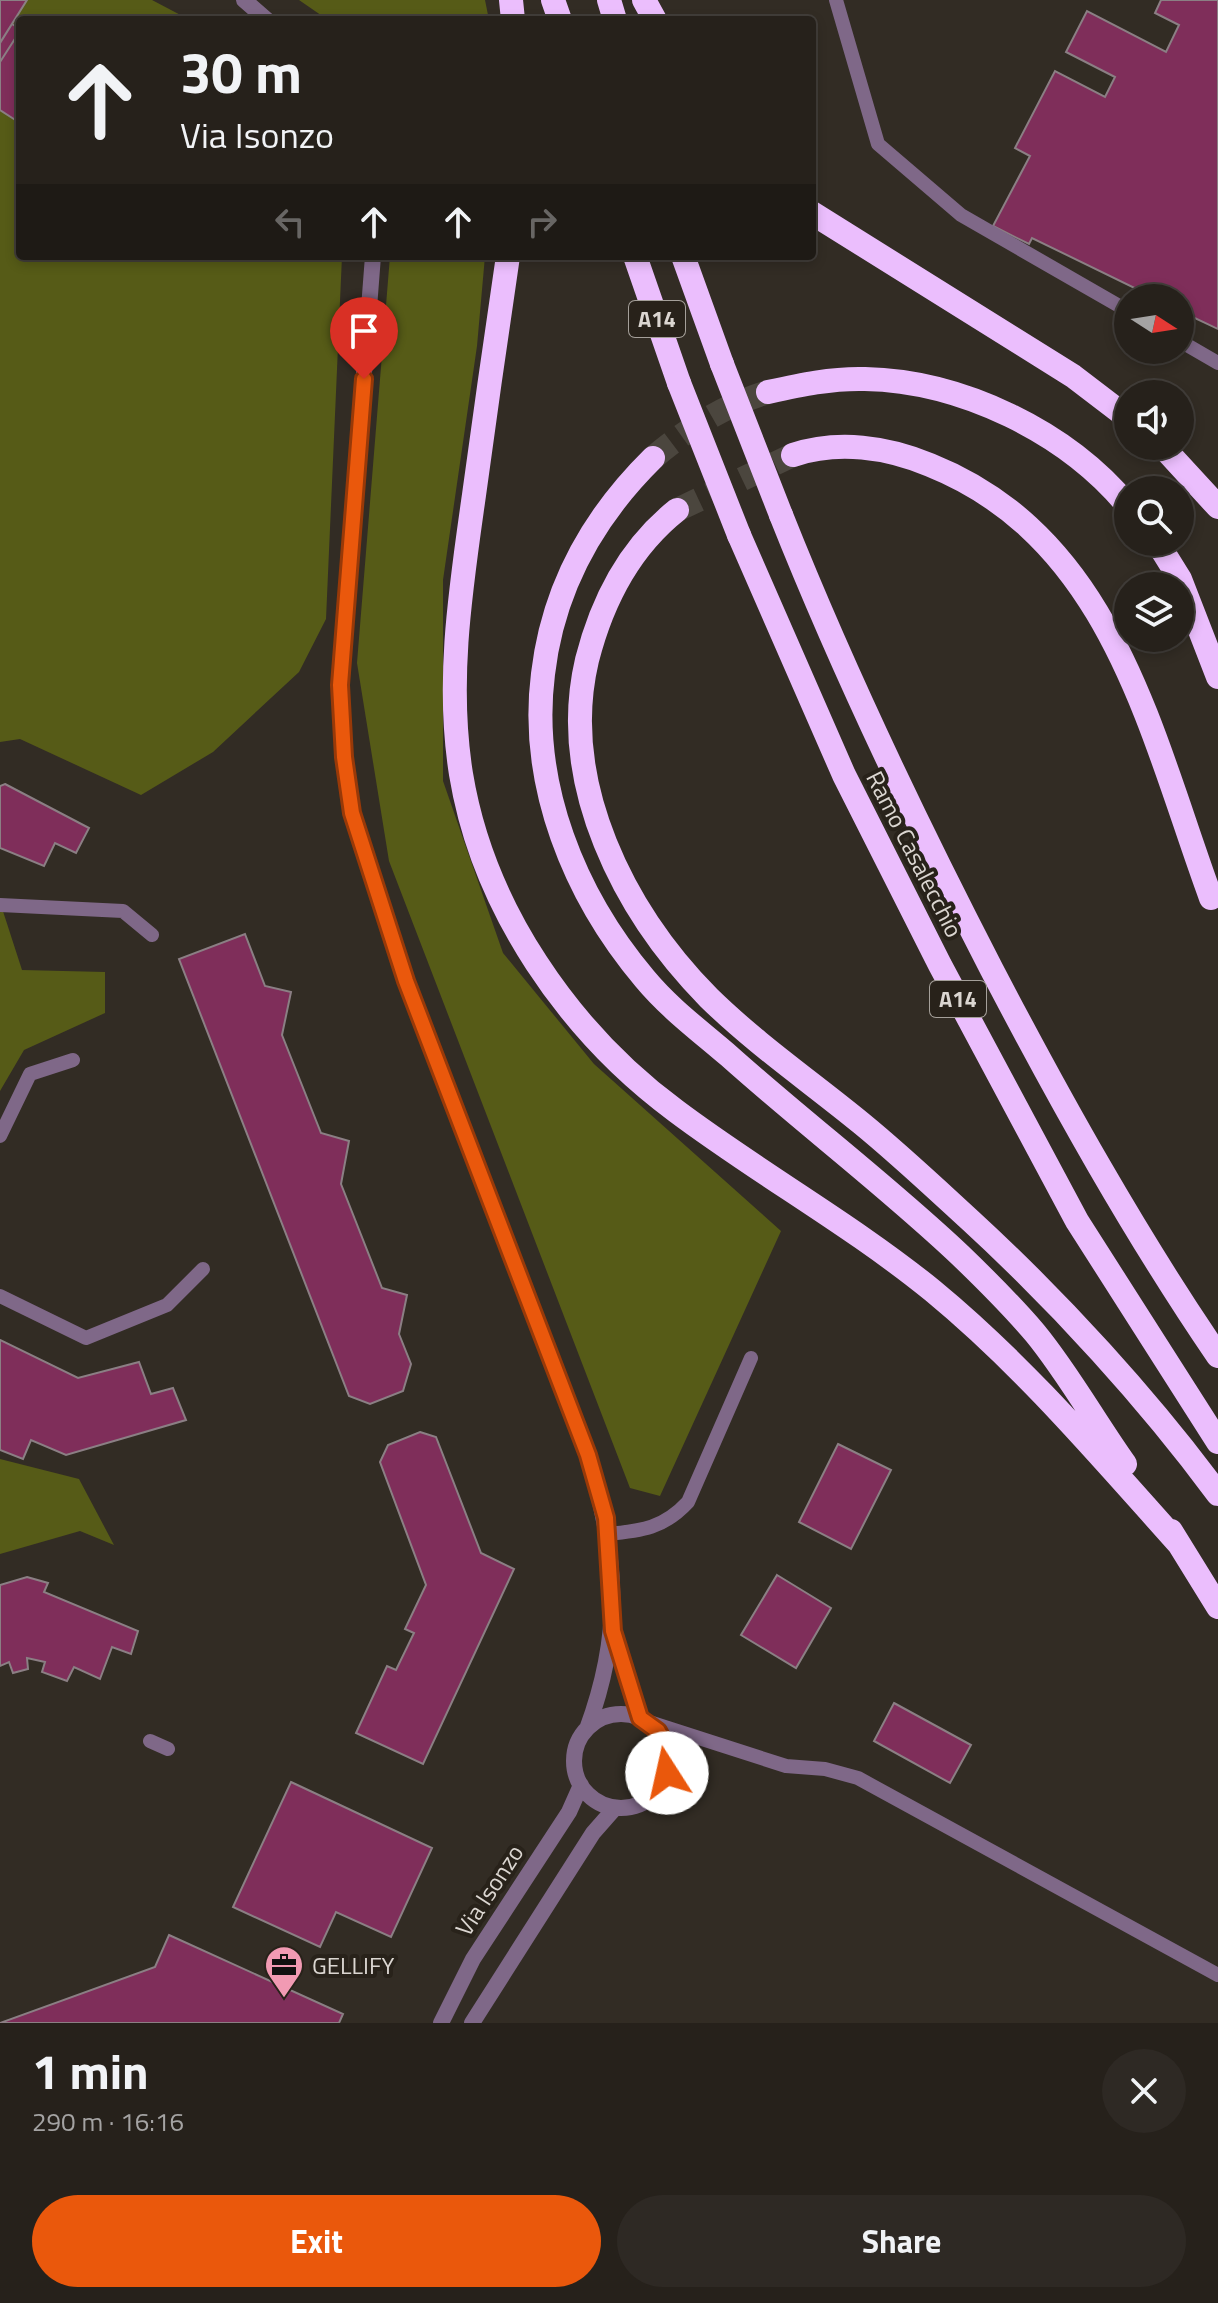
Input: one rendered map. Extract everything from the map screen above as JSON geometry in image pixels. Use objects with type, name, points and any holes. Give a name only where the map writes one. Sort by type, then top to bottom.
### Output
[{"type":"highway","points":[[816,215],[1073,376],[1114,407]]},
{"type":"highway","points":[[507,260],[465,557],[454,679],[461,775],[476,833],[507,909],[528,950],[583,1025],[637,1079],[717,1141],[875,1246],[932,1290],[1032,1381],[1179,1544]]},
{"type":"highway","name":"Ramo Casalecchio","points":[[636,260],[679,383],[739,535],[844,775],[940,965],[1077,1221],[1218,1442]]},
{"type":"highway","name":"Ramo Casalecchio","points":[[684,260],[781,515],[849,679],[981,948],[1091,1152],[1218,1356]]},
{"type":"highway","points":[[768,392],[835,380],[867,379],[943,391],[1004,413],[1046,435],[1114,488]]},
{"type":"highway","points":[[793,455],[813,449],[877,449],[921,461],[983,491],[1011,509],[1042,537],[1075,575],[1100,614],[1129,673],[1211,898]]},
{"type":"highway","points":[[653,458],[624,486],[585,543],[567,576],[546,651],[539,730],[546,777],[571,860],[609,929],[656,990],[756,1081],[899,1199],[999,1293],[1037,1336],[1179,1544],[1218,1607]]},
{"type":"highway","points":[[1175,460],[1218,507]]},
{"type":"highway","points":[[677,510],[657,526],[617,580],[595,632],[582,681],[579,722],[583,765],[594,812],[619,874],[672,957],[710,998],[863,1125],[972,1222],[1159,1419],[1218,1494]]},
{"type":"highway","points":[[1166,556],[1180,579],[1218,677]]},
{"type":"street","points":[[244,2],[262,16]]},
{"type":"street","points":[[373,260],[340,685],[344,757],[352,813],[406,981],[588,1455],[606,1518],[613,1631],[601,1690],[575,1756],[581,1785],[595,1800],[615,1808],[641,1804],[661,1787],[667,1773],[665,1744],[643,1719],[613,1631]]},
{"type":"street","points":[[587,1729],[612,1715],[643,1719]]},
{"type":"street","name":"Via Isonzo","points":[[441,2023],[473,1959],[569,1812],[581,1785]]},
{"type":"street","points":[[472,2023],[593,1833],[615,1808]]},
{"type":"lane","points":[[836,0],[878,144],[961,215],[1114,303]]},
{"type":"lane","points":[[1194,349],[1218,363]]},
{"type":"lane","points":[[0,905],[123,911],[152,935]]},
{"type":"lane","points":[[0,1136],[30,1074],[73,1060]]},
{"type":"lane","points":[[0,1296],[86,1338],[167,1305],[203,1269]]},
{"type":"lane","points":[[607,1534],[655,1528],[673,1518],[688,1502],[751,1358]]},
{"type":"lane","points":[[643,1719],[786,1766],[825,1769],[858,1778],[1218,1975]]},
{"type":"lane","points":[[150,1741],[168,1749]]},
{"type":"green space","points":[[0,0],[152,0],[182,16],[16,16],[16,260],[342,260],[326,619],[299,672],[213,752],[141,795],[20,739],[0,742]]},
{"type":"green space","points":[[299,0],[485,0],[488,16],[322,16]]},
{"type":"green space","points":[[390,260],[485,260],[477,346],[443,580],[443,781],[503,953],[594,1064],[781,1231],[660,1496],[630,1488],[389,861],[357,663]]},
{"type":"green space","points":[[0,902],[22,970],[105,972],[105,1013],[24,1050],[0,1091]]},
{"type":"green space","points":[[0,1459],[79,1479],[114,1545],[80,1531],[0,1554]]},
{"type":"building","points":[[0,0],[27,0],[12,24],[16,26],[16,120],[0,110]]},
{"type":"building","points":[[0,0],[27,0],[16,16],[0,43]]},
{"type":"building","points":[[1161,0],[1218,0],[1218,329],[1194,318],[1194,284],[1126,284],[1032,238],[1029,244],[993,226],[1030,156],[1015,148],[1055,71],[1105,97],[1115,77],[1066,52],[1087,11],[1166,52],[1179,25],[1155,13]]},
{"type":"building","points":[[16,37],[16,120],[0,110],[0,62]]},
{"type":"building","points":[[5,784],[89,828],[76,853],[55,843],[44,866],[0,848],[0,786]]},
{"type":"building","points":[[245,934],[265,986],[291,992],[282,1035],[321,1133],[349,1141],[341,1184],[382,1288],[407,1295],[399,1334],[411,1364],[403,1391],[370,1404],[349,1396],[179,959]]},
{"type":"building","points":[[0,1340],[78,1378],[139,1362],[151,1394],[173,1388],[186,1420],[66,1455],[31,1440],[23,1459],[0,1450]]},
{"type":"building","points":[[420,1432],[436,1437],[481,1553],[514,1569],[423,1764],[356,1733],[387,1666],[396,1670],[414,1633],[405,1629],[426,1585],[380,1462],[388,1445]]},
{"type":"building","points":[[838,1444],[891,1470],[851,1549],[799,1522]]},
{"type":"building","points":[[777,1575],[831,1608],[796,1668],[741,1635]]},
{"type":"building","points":[[27,1577],[48,1583],[44,1592],[138,1631],[131,1654],[112,1647],[100,1679],[74,1667],[67,1681],[42,1672],[45,1662],[27,1658],[28,1669],[13,1673],[9,1662],[0,1666],[0,1585]]},
{"type":"building","points":[[894,1703],[971,1745],[950,1783],[874,1741]]},
{"type":"building","points":[[291,1782],[432,1848],[391,1937],[336,1912],[320,1947],[233,1907]]},
{"type":"building","points":[[169,1935],[343,2014],[339,2023],[0,2023],[155,1967]]},
{"type":"tunnel","points":[[653,458],[707,419],[768,392]]},
{"type":"tunnel","points":[[677,510],[793,455]]},
{"type":"place","name":"GELLIFY","points":[[284,1999]]},
{"type":"route","points":[[364,379],[340,685],[344,757],[352,813],[406,981],[588,1455],[606,1518],[613,1631],[640,1718],[658,1731],[665,1744],[667,1773]]}]
